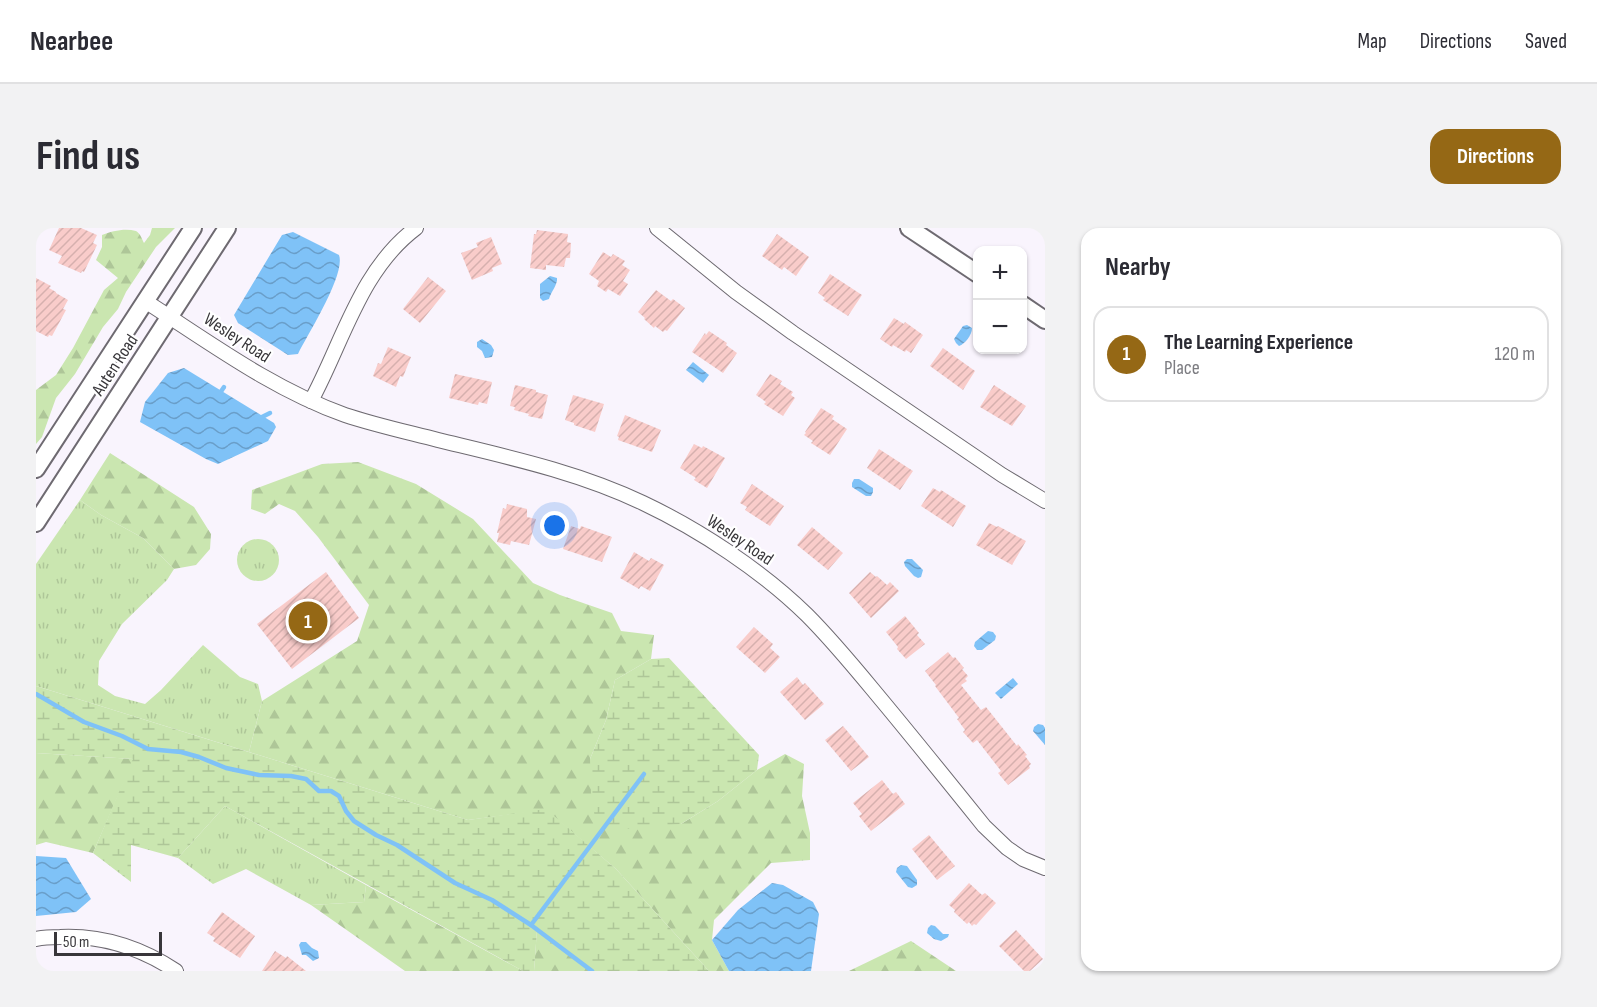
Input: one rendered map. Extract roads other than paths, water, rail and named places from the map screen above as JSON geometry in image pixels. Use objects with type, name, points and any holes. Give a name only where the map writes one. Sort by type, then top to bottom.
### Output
[{"type":"street","name":"Auten Road","points":[[36,469],[193,228]]},
{"type":"street","name":"Auten Road","points":[[36,522],[227,228]]},
{"type":"street","points":[[311,401],[363,291],[382,261],[403,238],[416,228]]},
{"type":"street","points":[[657,228],[736,292],[793,333],[1002,475],[1045,501]]},
{"type":"street","points":[[909,228],[973,271]]},
{"type":"street","name":"Wesley Road","points":[[145,301],[265,378],[311,401],[378,425],[564,472],[606,486],[686,526],[772,584],[805,614],[838,647],[984,826],[1007,848],[1023,859],[1045,868]]},
{"type":"street","points":[[1027,308],[1045,320]]},
{"type":"street","points":[[36,939],[70,936],[102,939],[132,947],[158,959],[176,971]]},
{"type":"water","points":[[293,232],[339,255],[340,264],[332,289],[298,354],[288,355],[238,323],[234,315],[282,235]]},
{"type":"water","points":[[550,276],[557,278],[556,283],[549,299],[543,301],[540,298],[540,284]]},
{"type":"water","points":[[967,325],[972,328],[971,333],[959,346],[954,339],[963,326]]},
{"type":"water","points":[[482,339],[494,350],[492,357],[485,358],[477,347],[477,342]]},
{"type":"water","points":[[693,362],[709,375],[703,383],[686,370]]},
{"type":"water","points":[[184,368],[274,423],[276,427],[268,441],[218,464],[140,422],[145,402],[168,373]]},
{"type":"water","points":[[854,479],[859,479],[873,488],[871,496],[866,496],[852,487]]},
{"type":"water","points":[[912,559],[923,570],[921,577],[914,576],[905,566],[904,562]]},
{"type":"water","points":[[988,631],[993,632],[996,636],[995,640],[982,650],[977,650],[974,646],[975,642]]},
{"type":"water","points":[[1013,678],[1018,684],[1001,699],[995,693]]},
{"type":"water","points":[[1038,724],[1045,728],[1045,745],[1033,731]]},
{"type":"water","points":[[36,856],[66,858],[91,899],[76,912],[36,916]]},
{"type":"water","points":[[901,865],[907,866],[917,880],[917,885],[912,888],[908,887],[896,872]]},
{"type":"water","points":[[772,883],[783,885],[813,902],[819,914],[811,971],[729,971],[712,940],[738,910]]},
{"type":"water","points":[[931,925],[943,934],[949,934],[948,937],[941,941],[934,939],[927,933]]},
{"type":"water","points":[[301,942],[306,942],[318,951],[319,958],[313,961],[306,955],[302,955],[299,945]]},
{"type":"waterway","points":[[218,396],[224,387]]},
{"type":"waterway","points":[[260,418],[270,413]]},
{"type":"waterway","points":[[36,694],[84,722],[122,736],[148,749],[181,752],[226,768],[259,775],[306,779],[319,791],[331,791],[339,796],[354,821],[397,845],[455,883],[492,900],[531,925],[592,971]]},
{"type":"waterway","points":[[531,925],[644,774]]},
{"type":"place","name":"The Learning Experience","points":[[308,621]]}]
